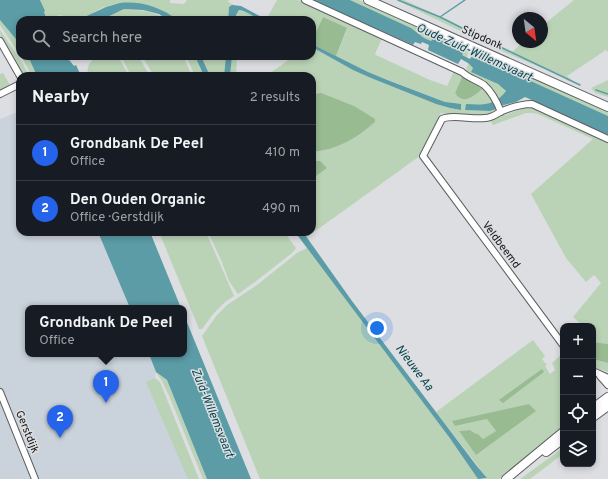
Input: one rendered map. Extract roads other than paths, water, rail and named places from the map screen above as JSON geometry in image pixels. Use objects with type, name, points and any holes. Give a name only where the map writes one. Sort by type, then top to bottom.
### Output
[{"type":"main road","name":"Stipdonk","points":[[368,0],[608,107]]},
{"type":"main road","points":[[596,406],[608,397]]},
{"type":"main road","points":[[596,415],[608,406]]},
{"type":"main road","points":[[506,479],[560,434]]},
{"type":"main road","points":[[514,473],[527,466],[560,441]]},
{"type":"street","points":[[305,0],[462,72],[483,85],[492,93],[499,106],[532,104],[608,139]]},
{"type":"street","points":[[0,41],[18,72]]},
{"type":"street","points":[[0,94],[16,86]]},
{"type":"street","name":"Veldbeemd","points":[[499,106],[494,116],[486,118],[467,119],[448,117],[442,119],[423,156],[560,341]]},
{"type":"street","points":[[596,372],[608,378]]},
{"type":"street","points":[[596,373],[608,385]]},
{"type":"street","name":"Gerstdijk","points":[[0,392],[35,479]]},
{"type":"water","points":[[0,0],[40,0],[45,11],[46,16],[16,16],[16,39],[0,20]]},
{"type":"water","points":[[312,0],[350,0],[411,28],[424,38],[431,41],[434,37],[464,51],[462,55],[470,59],[471,57],[500,67],[608,116],[608,135],[525,97],[516,102],[496,107],[496,109],[490,111],[465,110],[466,104],[488,104],[497,100],[506,91],[498,84],[471,72],[473,68],[461,59],[458,64],[428,50],[429,45],[422,42],[421,44],[415,42],[413,45]]},
{"type":"water","points":[[120,3],[136,3],[157,8],[172,16],[162,16],[143,10],[124,9],[109,16],[87,16],[106,7]]},
{"type":"water","points":[[232,5],[241,6],[260,16],[253,16],[239,10],[236,16],[228,16],[229,7]]},
{"type":"water","points":[[316,46],[368,72],[390,81],[445,102],[461,104],[461,110],[436,104],[353,70],[316,49]]},
{"type":"water","points":[[30,60],[69,60],[74,66],[76,65],[79,72],[35,72]]},
{"type":"water","points":[[197,60],[203,60],[208,72],[202,72]]},
{"type":"water","points":[[226,60],[232,60],[230,72],[224,72]]},
{"type":"water","points":[[100,236],[152,236],[180,305],[129,305]]},
{"type":"water","points":[[298,236],[306,236],[352,301],[487,478],[478,479],[449,437]]},
{"type":"water","name":"Zuid-Willemsvaart","points":[[187,322],[251,479],[207,479],[167,380],[156,372],[150,357],[187,357]]},
{"type":"waterway","points":[[398,0],[440,17],[472,33]]},
{"type":"waterway","points":[[440,17],[465,0]]},
{"type":"waterway","points":[[494,44],[580,85]]},
{"type":"waterway","points":[[596,90],[608,94]]},
{"type":"place","name":"Grondbank De Peel","points":[[106,403]]},
{"type":"place","name":"Den Ouden Organic","points":[[60,438]]},
{"type":"water label","name":"Oude Zuid-Willemsvaart","points":[[474,53]]},
{"type":"water label","name":"Nieuwe Aa","points":[[414,368]]}]
